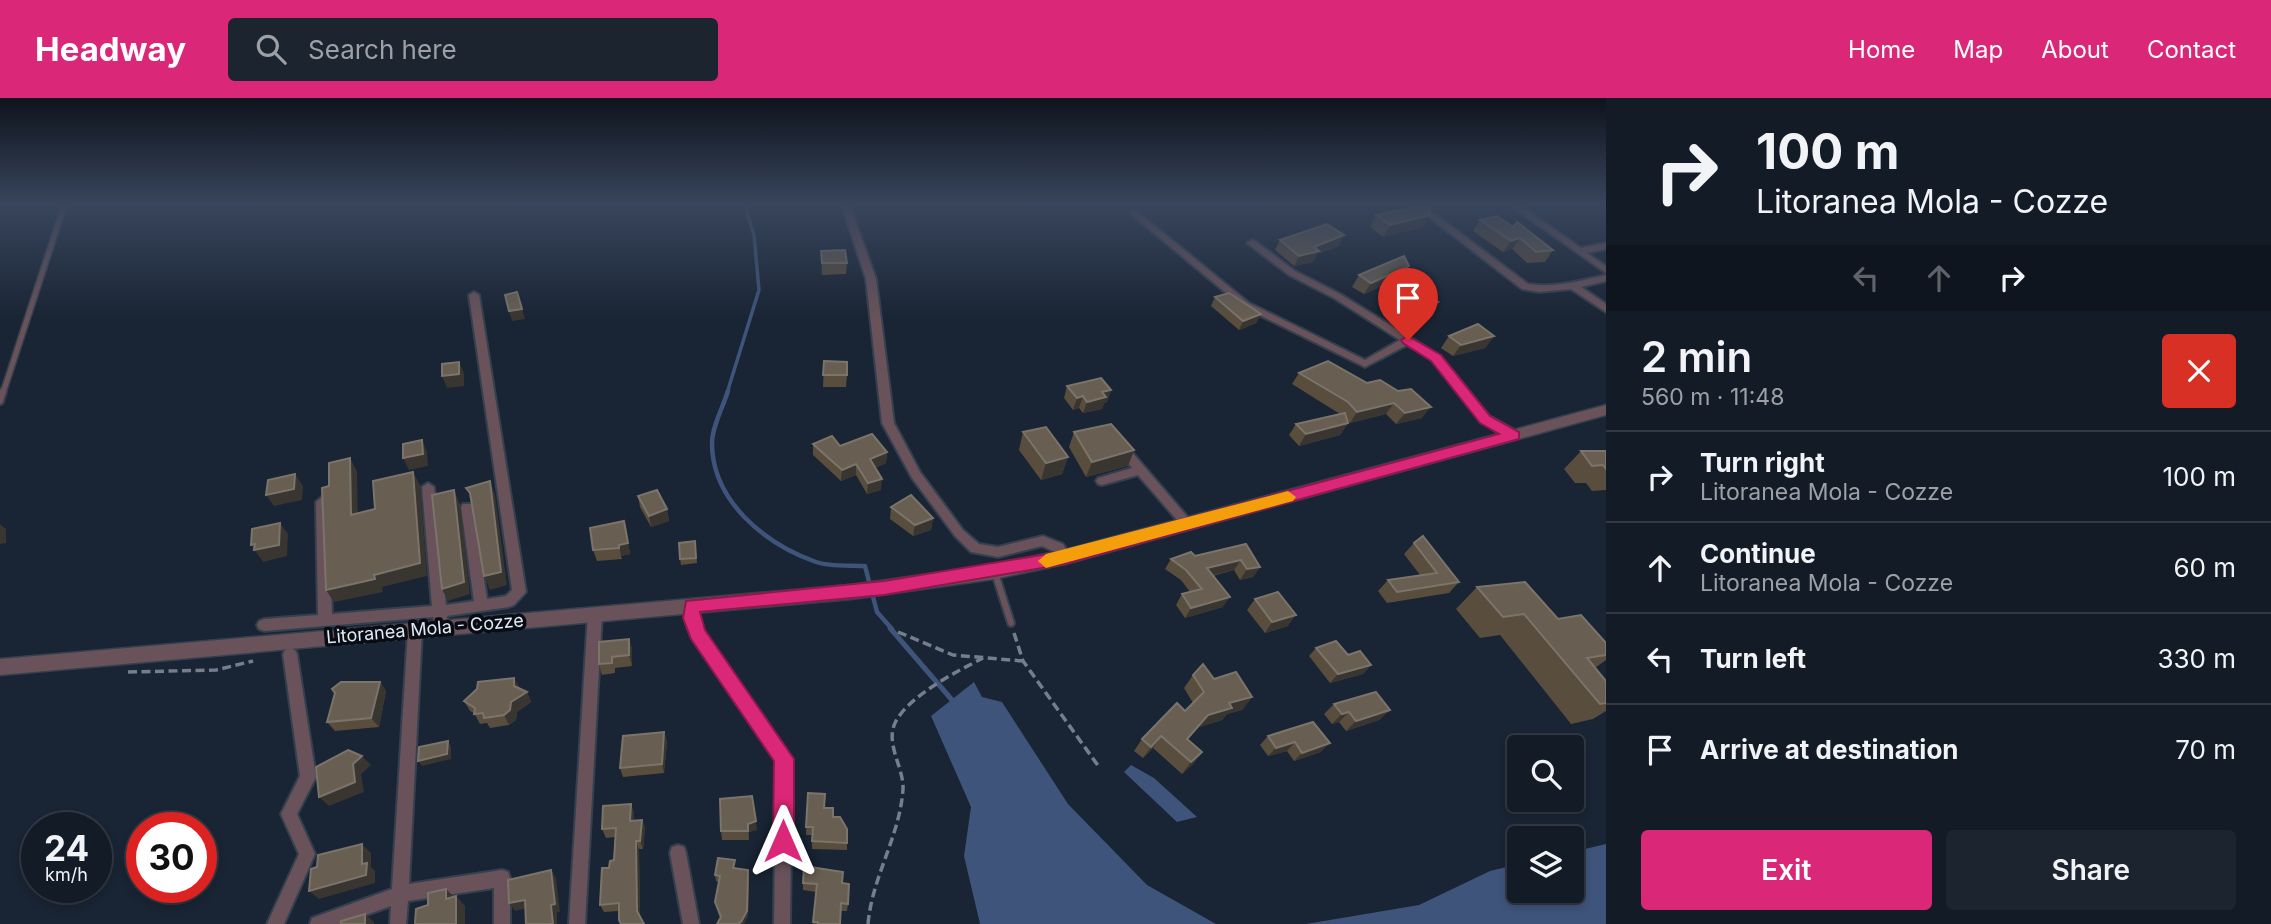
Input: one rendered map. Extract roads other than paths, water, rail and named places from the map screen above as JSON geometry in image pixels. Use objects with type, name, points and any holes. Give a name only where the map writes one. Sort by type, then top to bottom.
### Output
[{"type":"street","points":[[858,242],[871,279],[888,423],[916,475],[958,533],[975,548],[998,552],[1042,541],[1059,548],[1065,558]]},
{"type":"street","points":[[1170,242],[1246,305],[1365,364],[1408,340]]},
{"type":"street","points":[[1465,242],[1525,287],[1539,289],[1573,286],[1606,278]]},
{"type":"street","points":[[1567,242],[1606,270]]},
{"type":"street","points":[[1252,243],[1292,274],[1338,296],[1436,358],[1485,419],[1514,435]]},
{"type":"street","points":[[1581,251],[1606,246]]},
{"type":"street","points":[[1573,286],[1606,309]]},
{"type":"street","points":[[264,625],[325,620],[441,619],[481,605],[509,601],[519,592],[474,295]]},
{"type":"street","points":[[994,572],[1065,558],[1606,410]]},
{"type":"street","points":[[1109,432],[1187,524]]},
{"type":"street","points":[[1102,481],[1140,470]]},
{"type":"street","points":[[428,487],[441,619]]},
{"type":"street","points":[[322,502],[325,620]]},
{"type":"street","points":[[467,507],[481,605]]},
{"type":"street","name":"Litoranea Mola - Cozze","points":[[0,667],[415,630],[441,619],[594,614],[851,592],[994,572]]},
{"type":"street","points":[[692,606],[691,618],[697,634],[784,759],[782,924]]},
{"type":"street","points":[[577,924],[594,614]]},
{"type":"street","points":[[398,924],[415,630]]},
{"type":"street","points":[[275,924],[307,854],[289,814],[308,777],[290,654]]},
{"type":"street","points":[[678,853],[691,924]]},
{"type":"street","points":[[317,924],[400,894],[502,878],[502,924]]},
{"type":"lane","points":[[0,401],[52,242]]},
{"type":"lane","points":[[994,572],[1010,623]]},
{"type":"water","points":[[974,682],[982,697],[1002,702],[1068,804],[1147,885],[1216,924],[980,924],[964,856],[971,807],[931,716]]},
{"type":"water","points":[[1131,765],[1154,778],[1197,817],[1177,822],[1124,772]]},
{"type":"water","points":[[1606,844],[1606,924],[1306,924],[1419,905],[1490,871],[1507,867],[1507,903],[1584,903],[1584,849]]},
{"type":"waterway","points":[[727,393],[759,290],[755,242]]},
{"type":"waterway","points":[[728,391],[712,443],[714,464],[731,501],[761,532],[797,554],[822,564],[865,566],[877,612],[892,629]]},
{"type":"waterway","points":[[890,628],[952,700]]}]
